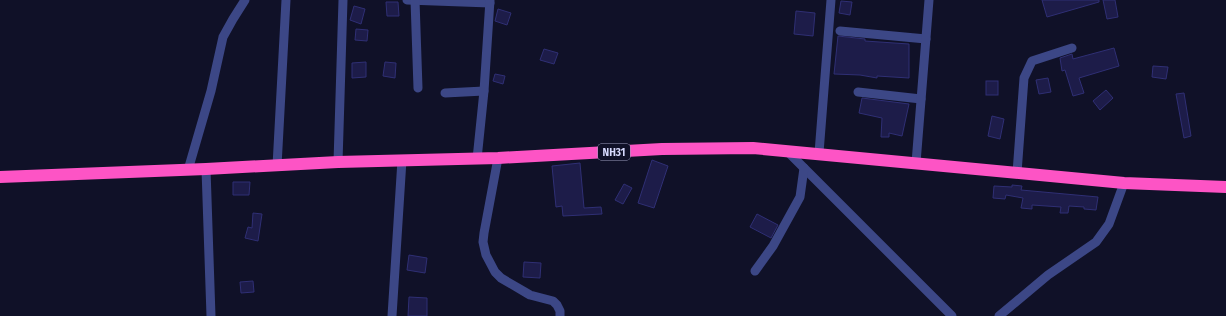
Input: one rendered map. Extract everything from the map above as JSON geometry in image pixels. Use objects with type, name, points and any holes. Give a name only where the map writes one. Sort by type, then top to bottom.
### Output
[{"type":"highway","name":"NH31","points":[[0,177],[188,170],[338,162],[477,159],[662,149],[753,148],[819,153],[1124,183],[1226,187]]},
{"type":"street","points":[[188,170],[211,91],[223,37],[245,0]]},
{"type":"street","points":[[277,166],[286,0]]},
{"type":"street","points":[[338,162],[343,0]]},
{"type":"street","points":[[407,0],[490,1],[484,91],[477,159]]},
{"type":"street","points":[[415,0],[418,88]]},
{"type":"street","points":[[819,153],[831,0]]},
{"type":"street","points":[[916,163],[929,0]]},
{"type":"street","points":[[840,31],[926,39]]},
{"type":"street","points":[[1017,173],[1024,78],[1032,61],[1072,48]]},
{"type":"street","points":[[445,93],[484,91]]},
{"type":"street","points":[[858,92],[921,99]]},
{"type":"street","points":[[787,151],[952,316]]},
{"type":"street","points":[[498,158],[484,233],[483,242],[486,255],[495,272],[501,278],[530,295],[553,301],[560,311],[560,316]]},
{"type":"street","points":[[392,316],[402,160]]},
{"type":"street","points":[[755,271],[773,246],[800,197],[804,168]]},
{"type":"street","points":[[206,169],[211,316]]},
{"type":"street","points":[[999,316],[1048,275],[1096,242],[1109,224],[1124,183]]},
{"type":"building","points":[[1042,0],[1099,0],[1099,2],[1047,17]]},
{"type":"building","points":[[1103,0],[1115,0],[1118,17],[1107,19]]},
{"type":"building","points":[[841,1],[852,2],[850,15],[839,13]]},
{"type":"building","points":[[386,2],[398,2],[399,16],[387,16]]},
{"type":"building","points":[[354,6],[365,9],[361,24],[350,20]]},
{"type":"building","points":[[498,9],[511,13],[507,25],[495,21]]},
{"type":"building","points":[[796,11],[815,13],[813,36],[794,34]]},
{"type":"building","points":[[356,29],[368,30],[367,41],[355,40]]},
{"type":"building","points":[[838,36],[865,39],[865,41],[909,44],[909,78],[877,76],[877,78],[860,75],[834,74]]},
{"type":"building","points":[[1114,48],[1119,66],[1079,78],[1084,93],[1073,96],[1065,70],[1062,71],[1060,58],[1072,54],[1073,59]]},
{"type":"building","points":[[544,49],[558,53],[554,64],[540,60]]},
{"type":"building","points":[[366,62],[366,77],[352,78],[352,63]]},
{"type":"building","points":[[385,62],[396,63],[395,78],[383,76]]},
{"type":"building","points":[[1153,66],[1168,67],[1166,79],[1152,77]]},
{"type":"building","points":[[495,74],[505,76],[503,84],[493,81]]},
{"type":"building","points":[[1048,78],[1051,92],[1039,94],[1036,80]]},
{"type":"building","points":[[986,81],[998,81],[998,95],[986,95]]},
{"type":"building","points":[[1106,90],[1113,98],[1100,110],[1093,101]]},
{"type":"building","points":[[1184,93],[1191,136],[1184,138],[1176,94]]},
{"type":"building","points":[[862,98],[909,104],[902,136],[889,133],[889,137],[881,137],[882,118],[859,113]]},
{"type":"building","points":[[992,116],[1004,119],[1000,139],[988,136]]},
{"type":"building","points":[[652,160],[668,166],[654,208],[638,203]]},
{"type":"building","points":[[580,163],[584,208],[601,207],[602,214],[563,216],[562,206],[556,207],[552,166]]},
{"type":"building","points":[[233,182],[250,182],[249,195],[233,195]]},
{"type":"building","points":[[624,184],[632,188],[623,204],[615,200]]},
{"type":"building","points":[[1012,185],[1022,186],[1021,190],[1098,197],[1096,210],[1084,209],[1084,207],[1069,206],[1068,213],[1060,213],[1061,207],[1032,205],[1032,209],[1021,208],[1023,198],[1006,195],[1005,199],[993,198],[994,186],[1012,187]]},
{"type":"building","points":[[253,213],[262,214],[258,241],[245,238],[248,227],[252,228]]},
{"type":"building","points":[[757,214],[778,225],[771,238],[750,227]]},
{"type":"building","points":[[409,255],[427,258],[425,273],[407,270]]},
{"type":"building","points":[[524,262],[541,263],[540,278],[523,277]]},
{"type":"building","points":[[253,281],[254,292],[241,293],[240,282]]},
{"type":"building","points":[[409,297],[427,298],[427,316],[408,316]]}]
